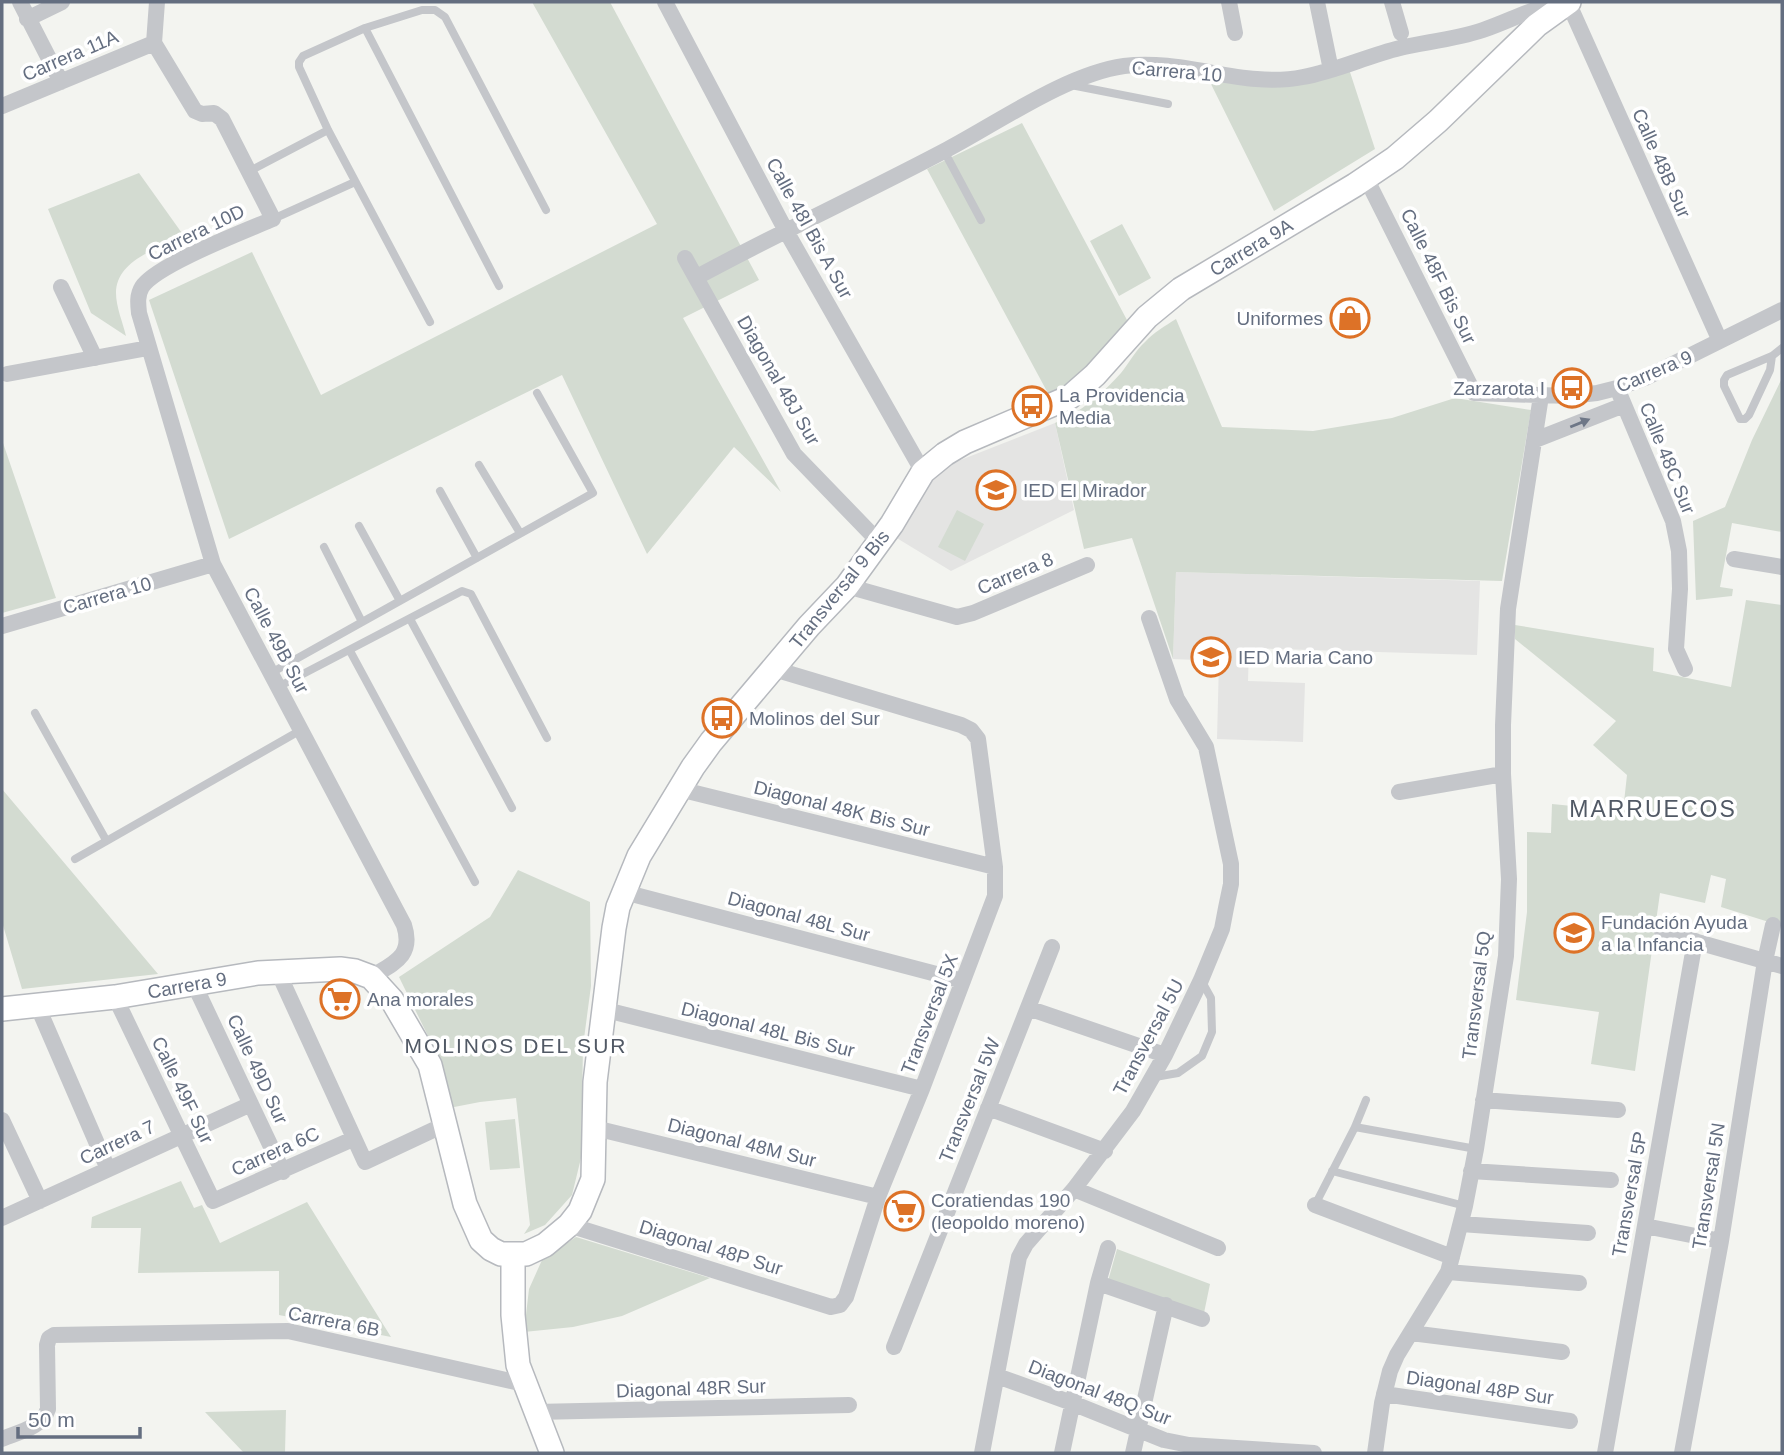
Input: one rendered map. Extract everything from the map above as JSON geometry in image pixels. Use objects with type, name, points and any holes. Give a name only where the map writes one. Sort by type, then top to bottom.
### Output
[{"type":"street","points":[[20,2],[61,82]]},
{"type":"street","points":[[27,19],[62,2]]},
{"type":"street","points":[[157,2],[154,43],[195,111],[202,114],[214,113],[222,119],[273,219]]},
{"type":"street","name":"Calle 48I Bis A Sur","points":[[665,2],[786,231],[923,472]]},
{"type":"street","points":[[1228,2],[1235,33]]},
{"type":"street","points":[[1317,2],[1331,70]]},
{"type":"street","points":[[1392,2],[1401,33]]},
{"type":"street","name":"Carrera 10","points":[[697,277],[1068,85],[1105,70],[1146,65],[1276,80],[1303,78],[1401,48],[1483,30],[1524,12],[1568,2]]},
{"type":"street","name":"Carrera 9A","points":[[923,472],[965,442],[1070,397],[1095,375],[1147,317],[1168,299],[1366,178],[1418,140],[1518,42],[1568,2]]},
{"type":"street","name":"Calle 48B Sur","points":[[1568,2],[1720,341]]},
{"type":"street","name":"Carrera 11A","points":[[2,106],[154,43]]},
{"type":"street","name":"Calle 48F Bis Sur","points":[[1366,178],[1474,393]]},
{"type":"street","name":"Carrera 10D","points":[[141,289],[160,270],[273,219]]},
{"type":"street","name":"Diagonal 48J Sur","points":[[685,258],[794,454],[879,542]]},
{"type":"street","points":[[61,287],[95,358]]},
{"type":"street","name":"Calle 49B Sur","points":[[141,289],[139,313],[148,348],[213,564],[394,905],[408,937],[407,948],[397,961],[370,977]]},
{"type":"street","name":"Carrera 9","points":[[1474,393],[1541,396],[1597,393],[1617,388],[1645,378],[1782,310]]},
{"type":"street","points":[[7,374],[148,348]]},
{"type":"street","name":"Calle 48C Sur","points":[[1617,388],[1673,521],[1679,551],[1680,590],[1676,649],[1685,669]]},
{"type":"street","name":"Transversal 5Q","points":[[1375,1453],[1384,1394],[1397,1355],[1450,1265],[1476,1149],[1506,956],[1509,878],[1503,774],[1503,704],[1508,609],[1541,396]]},
{"type":"street","points":[[1535,440],[1624,405]]},
{"type":"street","name":"Transversal 9 Bis","points":[[569,1226],[580,1211],[593,1179],[595,1082],[603,1010],[618,908],[639,856],[711,742],[809,626],[847,586],[879,542],[923,472]]},
{"type":"street","points":[[1734,559],[1782,567]]},
{"type":"street","name":"Carrera 10","points":[[2,626],[213,564]]},
{"type":"street","name":"Carrera 8","points":[[847,586],[957,617],[973,613],[1087,565]]},
{"type":"street","name":"Transversal 5U","points":[[982,1453],[1019,1256],[1026,1244],[1105,1151],[1165,1055],[1222,929],[1231,884],[1231,864],[1206,747],[1177,699],[1149,618]]},
{"type":"street","name":"Transversal 5X","points":[[774,669],[971,730],[978,739],[995,867],[995,896],[878,1197],[846,1297],[840,1305]]},
{"type":"street","points":[[1399,792],[1503,774]]},
{"type":"street","name":"Diagonal 48K Bis Sur","points":[[679,789],[995,867]]},
{"type":"street","name":"Diagonal 48L Sur","points":[[624,892],[963,981]]},
{"type":"street","name":"Transversal 5N","points":[[1682,1453],[1721,1241],[1773,925]]},
{"type":"street","points":[[1662,932],[1782,966]]},
{"type":"street","name":"Transversal 5P","points":[[1605,1453],[1695,941]]},
{"type":"street","name":"Transversal 5W","points":[[894,1347],[1052,947]]},
{"type":"street","name":"Carrera 9","points":[[2,1009],[115,997],[234,976],[278,972],[340,969],[370,977]]},
{"type":"street","points":[[278,972],[365,1162],[446,1124]]},
{"type":"street","points":[[370,977],[392,1000],[421,1046],[438,1088],[464,1204],[481,1240],[501,1254],[526,1254],[545,1245],[569,1226]]},
{"type":"street","name":"Calle 49D Sur","points":[[194,984],[283,1172]]},
{"type":"street","name":"Calle 49F Sur","points":[[115,997],[213,1200]]},
{"type":"street","points":[[37,1005],[108,1169]]},
{"type":"street","points":[[1028,1008],[1165,1055]]},
{"type":"street","name":"Diagonal 48L Bis Sur","points":[[603,1010],[922,1089]]},
{"type":"street","points":[[1483,1100],[1618,1110]]},
{"type":"street","name":"Carrera 7","points":[[2,1218],[251,1104]]},
{"type":"street","points":[[988,1108],[1105,1151]]},
{"type":"street","points":[[2,1121],[40,1201]]},
{"type":"street","name":"Diagonal 48M Sur","points":[[595,1128],[878,1197]]},
{"type":"street","name":"Carrera 6C","points":[[213,1200],[354,1139]]},
{"type":"street","points":[[1471,1171],[1611,1180]]},
{"type":"street","points":[[1074,1189],[1218,1248]]},
{"type":"street","points":[[1315,1205],[1450,1265],[1579,1283]]},
{"type":"street","points":[[1461,1224],[1588,1233]]},
{"type":"street","name":"Diagonal 48P Sur","points":[[569,1226],[831,1307],[840,1305]]},
{"type":"street","points":[[1645,1226],[1721,1241]]},
{"type":"street","points":[[1062,1453],[1108,1248]]},
{"type":"street","points":[[513,1255],[515,1341],[524,1384],[552,1453]]},
{"type":"street","points":[[1098,1283],[1202,1319]]},
{"type":"street","points":[[1133,1453],[1166,1305]]},
{"type":"street","name":"Carrera 6B","points":[[2,1439],[36,1425],[46,1415],[47,1345],[49,1338],[58,1335],[288,1331],[524,1384]]},
{"type":"street","points":[[1411,1333],[1562,1352]]},
{"type":"street","name":"Diagonal 48Q Sur","points":[[997,1376],[1164,1440],[1189,1445],[1314,1453]]},
{"type":"street","name":"Diagonal 48P Sur","points":[[1384,1394],[1570,1421]]},
{"type":"street","name":"Diagonal 48R Sur","points":[[535,1412],[849,1405]]},
{"type":"lane","points":[[430,322],[328,130],[299,67],[303,56],[365,28],[422,10],[435,10],[445,17],[546,210]]},
{"type":"lane","points":[[365,28],[499,286]]},
{"type":"lane","points":[[1068,85],[1168,104]]},
{"type":"lane","points":[[248,172],[328,130]]},
{"type":"lane","points":[[944,151],[981,220]]},
{"type":"lane","points":[[273,219],[355,183]]},
{"type":"lane","points":[[1772,356],[1770,370],[1749,415],[1740,419],[1724,386],[1724,380],[1727,375],[1772,356],[1782,348]]},
{"type":"lane","points":[[275,680],[362,622],[593,493],[537,393]]},
{"type":"lane","points":[[479,465],[520,533]]},
{"type":"lane","points":[[440,491],[477,558]]},
{"type":"lane","points":[[359,526],[400,601]]},
{"type":"lane","points":[[324,547],[362,622]]},
{"type":"lane","points":[[275,680],[351,651],[461,591],[471,594],[547,738]]},
{"type":"lane","points":[[410,619],[512,808]]},
{"type":"lane","points":[[351,651],[475,882]]},
{"type":"lane","points":[[35,713],[106,840]]},
{"type":"lane","points":[[75,859],[301,730]]},
{"type":"lane","points":[[1152,1077],[1178,1073],[1202,1056],[1212,1032],[1211,998],[1201,980]]},
{"type":"lane","points":[[1315,1205],[1366,1100]]},
{"type":"lane","points":[[1355,1127],[1476,1149]]},
{"type":"lane","points":[[1332,1171],[1465,1206]]},
{"type":"shaded area","points":[[532,2],[610,2],[759,280],[683,318],[781,492],[734,447],[647,554],[562,375],[229,539],[149,300],[252,252],[321,395],[657,224]]},
{"type":"shaded area","points":[[1349,69],[1375,149],[1274,211],[1209,80],[1259,85]]},
{"type":"shaded area","points":[[1022,123],[1127,320],[1092,363],[1050,397],[927,169]]},
{"type":"shaded area","points":[[139,173],[184,236],[151,251],[123,272],[116,293],[126,336],[91,313],[48,209]]},
{"type":"shaded area","points":[[1122,224],[1151,278],[1119,296],[1090,241]]},
{"type":"shaded area","points":[[1176,319],[1222,427],[1313,431],[1392,418],[1455,398],[1531,410],[1502,581],[1176,572],[1173,659],[1132,538],[1084,549],[1055,423],[1074,414],[1099,395],[1121,373],[1148,338]]},
{"type":"shaded area","points":[[1782,378],[1782,532],[1732,523],[1720,587],[1733,589],[1732,596],[1696,600],[1693,521],[1725,507],[1752,440]]},
{"type":"shaded area","name":"IED El Mirador","points":[[1055,423],[1074,510],[951,571],[895,537],[935,470]]},
{"type":"shaded area","points":[[2,440],[56,598],[2,613]]},
{"type":"shaded area","points":[[957,510],[984,524],[965,561],[938,547]]},
{"type":"shaded area","name":"IED Maria Cano","points":[[1176,572],[1480,581],[1477,655],[1249,648],[1248,681],[1305,683],[1303,742],[1217,739],[1219,661],[1173,659]]},
{"type":"shaded area","points":[[1746,600],[1782,605],[1782,926],[1721,907],[1726,879],[1711,875],[1705,903],[1660,893],[1635,1071],[1591,1064],[1599,1012],[1516,1000],[1527,912],[1527,832],[1551,833],[1552,804],[1623,811],[1627,775],[1593,745],[1616,721],[1515,639],[1515,625],[1654,648],[1653,671],[1731,687]]},
{"type":"shaded area","points":[[2,789],[158,974],[22,989],[2,922]]},
{"type":"shaded area","points":[[518,870],[590,902],[591,986],[583,1046],[581,1158],[572,1195],[545,1225],[524,1234],[530,1225],[516,1098],[449,1108],[428,1036],[399,977],[490,917]]},
{"type":"shaded area","points":[[515,1119],[520,1168],[490,1170],[485,1122]]},
{"type":"shaded area","points":[[181,1181],[194,1208],[202,1205],[220,1243],[307,1202],[391,1337],[279,1315],[279,1271],[138,1273],[141,1228],[91,1228],[92,1217]]},
{"type":"shaded area","points":[[576,1237],[710,1278],[622,1316],[573,1327],[524,1332],[529,1289],[542,1260]]},
{"type":"shaded area","points":[[1117,1249],[1210,1284],[1204,1313],[1108,1281]]},
{"type":"shaded area","points":[[286,1410],[285,1453],[244,1453],[205,1412]]},
{"type":"place","name":"Uniformes","points":[[1350,318]]},
{"type":"place","name":"Zarzarota I","points":[[1572,388]]},
{"type":"place","name":"La Providencia Media","points":[[1032,406]]},
{"type":"place","name":"IED El Mirador","points":[[996,490]]},
{"type":"place","name":"IED Maria Cano","points":[[1211,657]]},
{"type":"place","name":"Molinos del Sur","points":[[722,718]]},
{"type":"place","name":"Fundación Ayuda a la Infancia","points":[[1574,933]]},
{"type":"place","name":"Ana morales","points":[[340,999]]},
{"type":"place","name":"Coratiendas 190 (leopoldo moreno)","points":[[904,1211]]},
{"type":"district","name":"MARRUECOS","points":[[1653,809]]},
{"type":"district","name":"MOLINOS DEL SUR","points":[[516,1046]]}]
